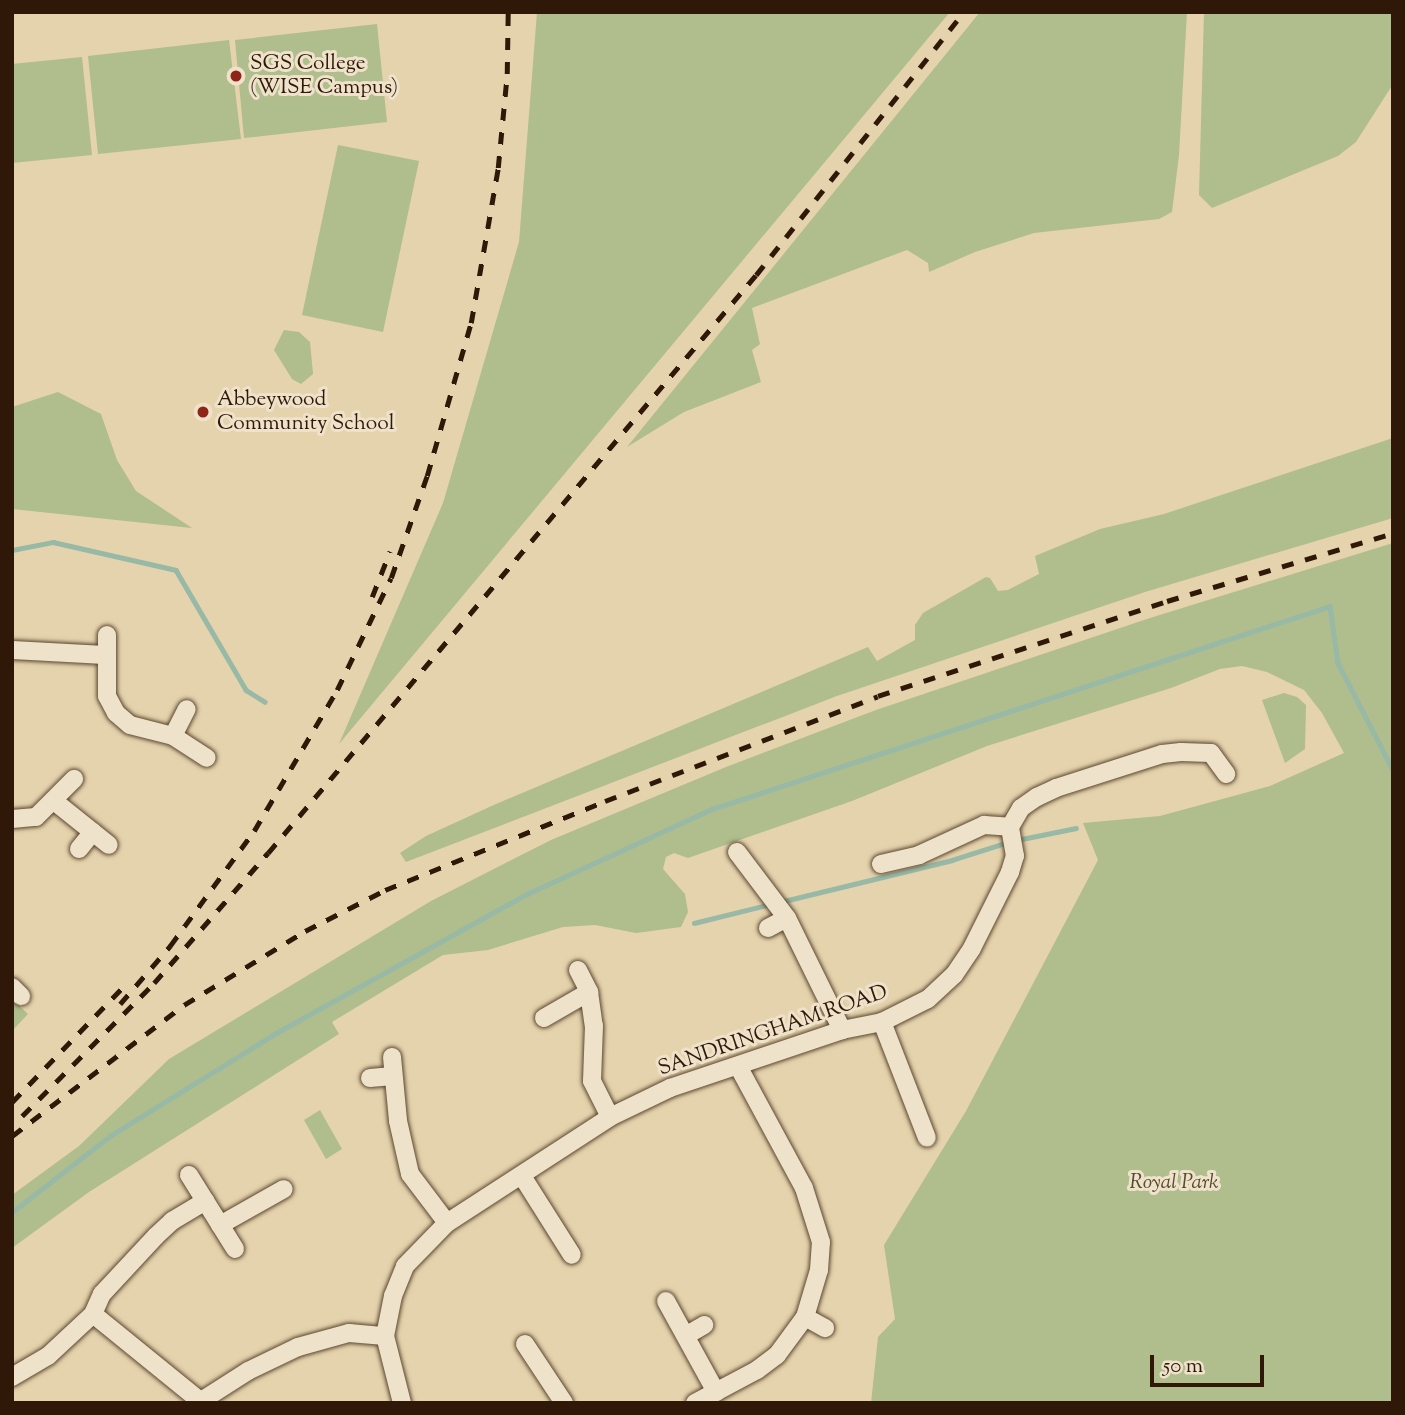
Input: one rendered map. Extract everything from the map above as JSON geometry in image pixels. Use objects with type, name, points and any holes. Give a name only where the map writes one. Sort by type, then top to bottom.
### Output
[{"type":"street","points":[[107,635],[107,696],[116,713],[130,725],[173,736],[207,758]]},
{"type":"street","points":[[12,650],[105,655]]},
{"type":"street","points":[[173,736],[187,709]]},
{"type":"street","points":[[881,864],[919,855],[984,825],[1010,827],[1021,808],[1056,788],[1162,754],[1214,746],[1226,774]]},
{"type":"street","points":[[12,819],[36,817],[74,779]]},
{"type":"street","points":[[54,801],[108,845]]},
{"type":"street","name":"SANDRINGHAM ROAD","points":[[402,1403],[385,1336],[393,1296],[405,1266],[447,1223],[610,1117],[670,1088],[842,1030],[882,1022],[938,991],[970,952],[1010,872],[1015,856],[1010,827]]},
{"type":"street","points":[[79,849],[93,832]]},
{"type":"street","points":[[737,852],[787,918],[842,1030]]},
{"type":"street","points":[[768,928],[787,918]]},
{"type":"street","points":[[578,970],[589,992],[594,1026],[592,1081],[610,1117]]},
{"type":"street","points":[[544,1018],[589,992]]},
{"type":"street","points":[[882,1022],[927,1138]]},
{"type":"street","points":[[392,1057],[398,1121],[410,1174],[447,1223]]},
{"type":"street","points":[[695,1403],[758,1370],[777,1355],[805,1317],[819,1270],[821,1242],[815,1215],[804,1188],[738,1066]]},
{"type":"street","points":[[370,1077],[393,1076]]},
{"type":"street","points":[[189,1175],[235,1249]]},
{"type":"street","points":[[522,1176],[572,1255]]},
{"type":"street","points":[[220,1224],[284,1188]]},
{"type":"street","points":[[12,1377],[48,1356],[93,1314],[102,1294],[156,1236],[172,1221],[205,1201]]},
{"type":"street","points":[[666,1301],[716,1392]]},
{"type":"street","points":[[93,1314],[199,1402],[248,1371],[298,1347],[349,1333],[385,1336]]},
{"type":"street","points":[[805,1317],[825,1328]]},
{"type":"street","points":[[687,1335],[704,1325]]},
{"type":"street","points":[[525,1344],[564,1403]]},
{"type":"green space","points":[[537,12],[950,12],[339,744],[443,503],[519,242]]},
{"type":"green space","points":[[980,12],[1187,12],[1179,155],[1172,212],[1159,219],[1034,233],[975,252],[929,272],[928,263],[907,250],[752,308],[760,344],[752,350],[761,382],[684,412],[627,447]]},
{"type":"green space","points":[[1204,12],[1393,12],[1393,84],[1356,142],[1338,156],[1212,208],[1199,195]]},
{"type":"green space","points":[[377,24],[387,122],[244,138],[235,40]]},
{"type":"green space","points":[[229,40],[241,139],[98,154],[88,56]]},
{"type":"green space","points":[[82,57],[92,155],[12,163],[12,64]]},
{"type":"green space","points":[[338,145],[419,161],[383,332],[302,315]]},
{"type":"green space","points":[[284,330],[299,332],[310,342],[313,374],[301,384],[292,379],[274,350]]},
{"type":"green space","points":[[58,392],[101,414],[117,460],[136,491],[192,528],[12,509],[12,407]]},
{"type":"green space","points":[[1393,438],[1393,518],[1145,592],[837,696],[406,862],[400,853],[426,836],[496,804],[868,647],[877,661],[915,640],[915,625],[923,613],[986,577],[990,578],[998,591],[1008,590],[1039,574],[1035,556],[1100,529],[1164,514]]},
{"type":"green space","name":"Royal Park","points":[[1393,543],[1393,1403],[871,1403],[878,1337],[895,1319],[884,1245],[966,1111],[1098,860],[1083,823],[1160,816],[1270,786],[1344,753],[1322,713],[1304,690],[1267,672],[1242,666],[1220,669],[1171,688],[987,746],[852,801],[688,858],[674,853],[666,857],[663,869],[685,894],[688,912],[681,927],[636,933],[595,925],[563,927],[488,950],[443,955],[332,1022],[339,1034],[89,1192],[12,1248],[12,1195],[79,1146],[169,1059],[431,901],[551,840],[726,767],[876,710],[1150,618]]},
{"type":"green space","points":[[1284,693],[1297,697],[1306,705],[1305,749],[1285,763],[1262,700]]},
{"type":"green space","points":[[12,999],[28,1014],[12,1031]]},
{"type":"green space","points":[[320,1110],[342,1149],[326,1159],[304,1120]]},
{"type":"waterway","points":[[12,550],[53,542],[176,570],[246,690],[265,702]]},
{"type":"waterway","points":[[12,1212],[110,1136],[276,1033],[527,894],[712,809],[1330,606],[1338,663],[1393,770]]},
{"type":"waterway","points":[[1017,840],[1076,828]]},
{"type":"waterway","points":[[780,902],[952,860],[1008,842]]},
{"type":"waterway","points":[[694,923],[771,904]]},
{"type":"railway","points":[[120,1004],[170,946],[254,831],[337,690],[391,578],[427,476],[471,323],[498,168],[507,74],[508,12]]},
{"type":"railway","points":[[22,1116],[154,983],[268,853],[756,275],[964,12]]},
{"type":"railway","points":[[12,1136],[184,1005],[305,931],[385,890],[605,801],[878,696],[1167,601],[1393,533]]},
{"type":"railway","points":[[372,597],[390,551]]},
{"type":"railway","points":[[12,1102],[122,988]]},
{"type":"place","name":"SGS College (WISE Campus)","points":[[236,76]]},
{"type":"place","name":"Abbeywood Community School","points":[[203,412]]}]
